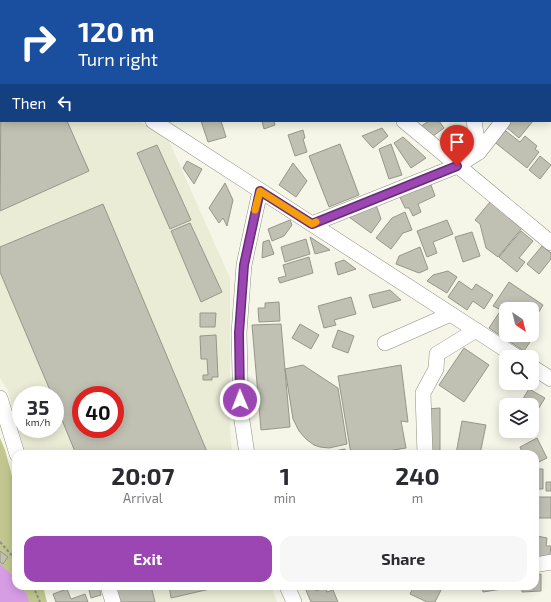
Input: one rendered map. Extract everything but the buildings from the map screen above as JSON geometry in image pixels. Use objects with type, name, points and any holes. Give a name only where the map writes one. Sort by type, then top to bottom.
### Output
[{"type":"street","points":[[155,122],[506,350]]},
{"type":"street","points":[[405,122],[551,243]]},
{"type":"street","points":[[474,122],[479,152]]},
{"type":"street","points":[[312,224],[457,166],[479,152],[502,122]]},
{"type":"street","points":[[246,450],[241,414],[239,333],[244,265],[260,191]]},
{"type":"street","points":[[386,344],[451,314]]},
{"type":"street","points":[[425,450],[423,393],[436,369],[437,354],[476,330]]},
{"type":"street","points":[[539,371],[551,379]]},
{"type":"street","points":[[0,398],[16,450]]},
{"type":"street","points":[[539,564],[551,562]]},
{"type":"street","points":[[110,590],[114,602]]},
{"type":"street","points":[[289,590],[294,602]]},
{"type":"path","points":[[0,542],[12,556]]},
{"type":"path","points":[[35,590],[40,602]]},
{"type":"shaded area","points":[[0,122],[140,122],[169,141],[230,278],[230,426],[232,450],[24,450],[21,438],[64,438],[64,386],[12,386],[12,406],[8,391],[0,378]]},
{"type":"shaded area","points":[[0,564],[12,575],[12,590],[24,590],[29,602],[0,602]]},
{"type":"shaded area","points":[[114,590],[272,590],[277,602],[118,602]]},
{"type":"green space","points":[[0,438],[12,475],[12,590],[44,590],[47,602],[0,602]]},
{"type":"slow traffic","points":[[255,210],[260,191],[312,224],[316,222]]},
{"type":"route","points":[[240,400],[239,333],[244,265],[260,191],[312,224],[457,166]]}]
